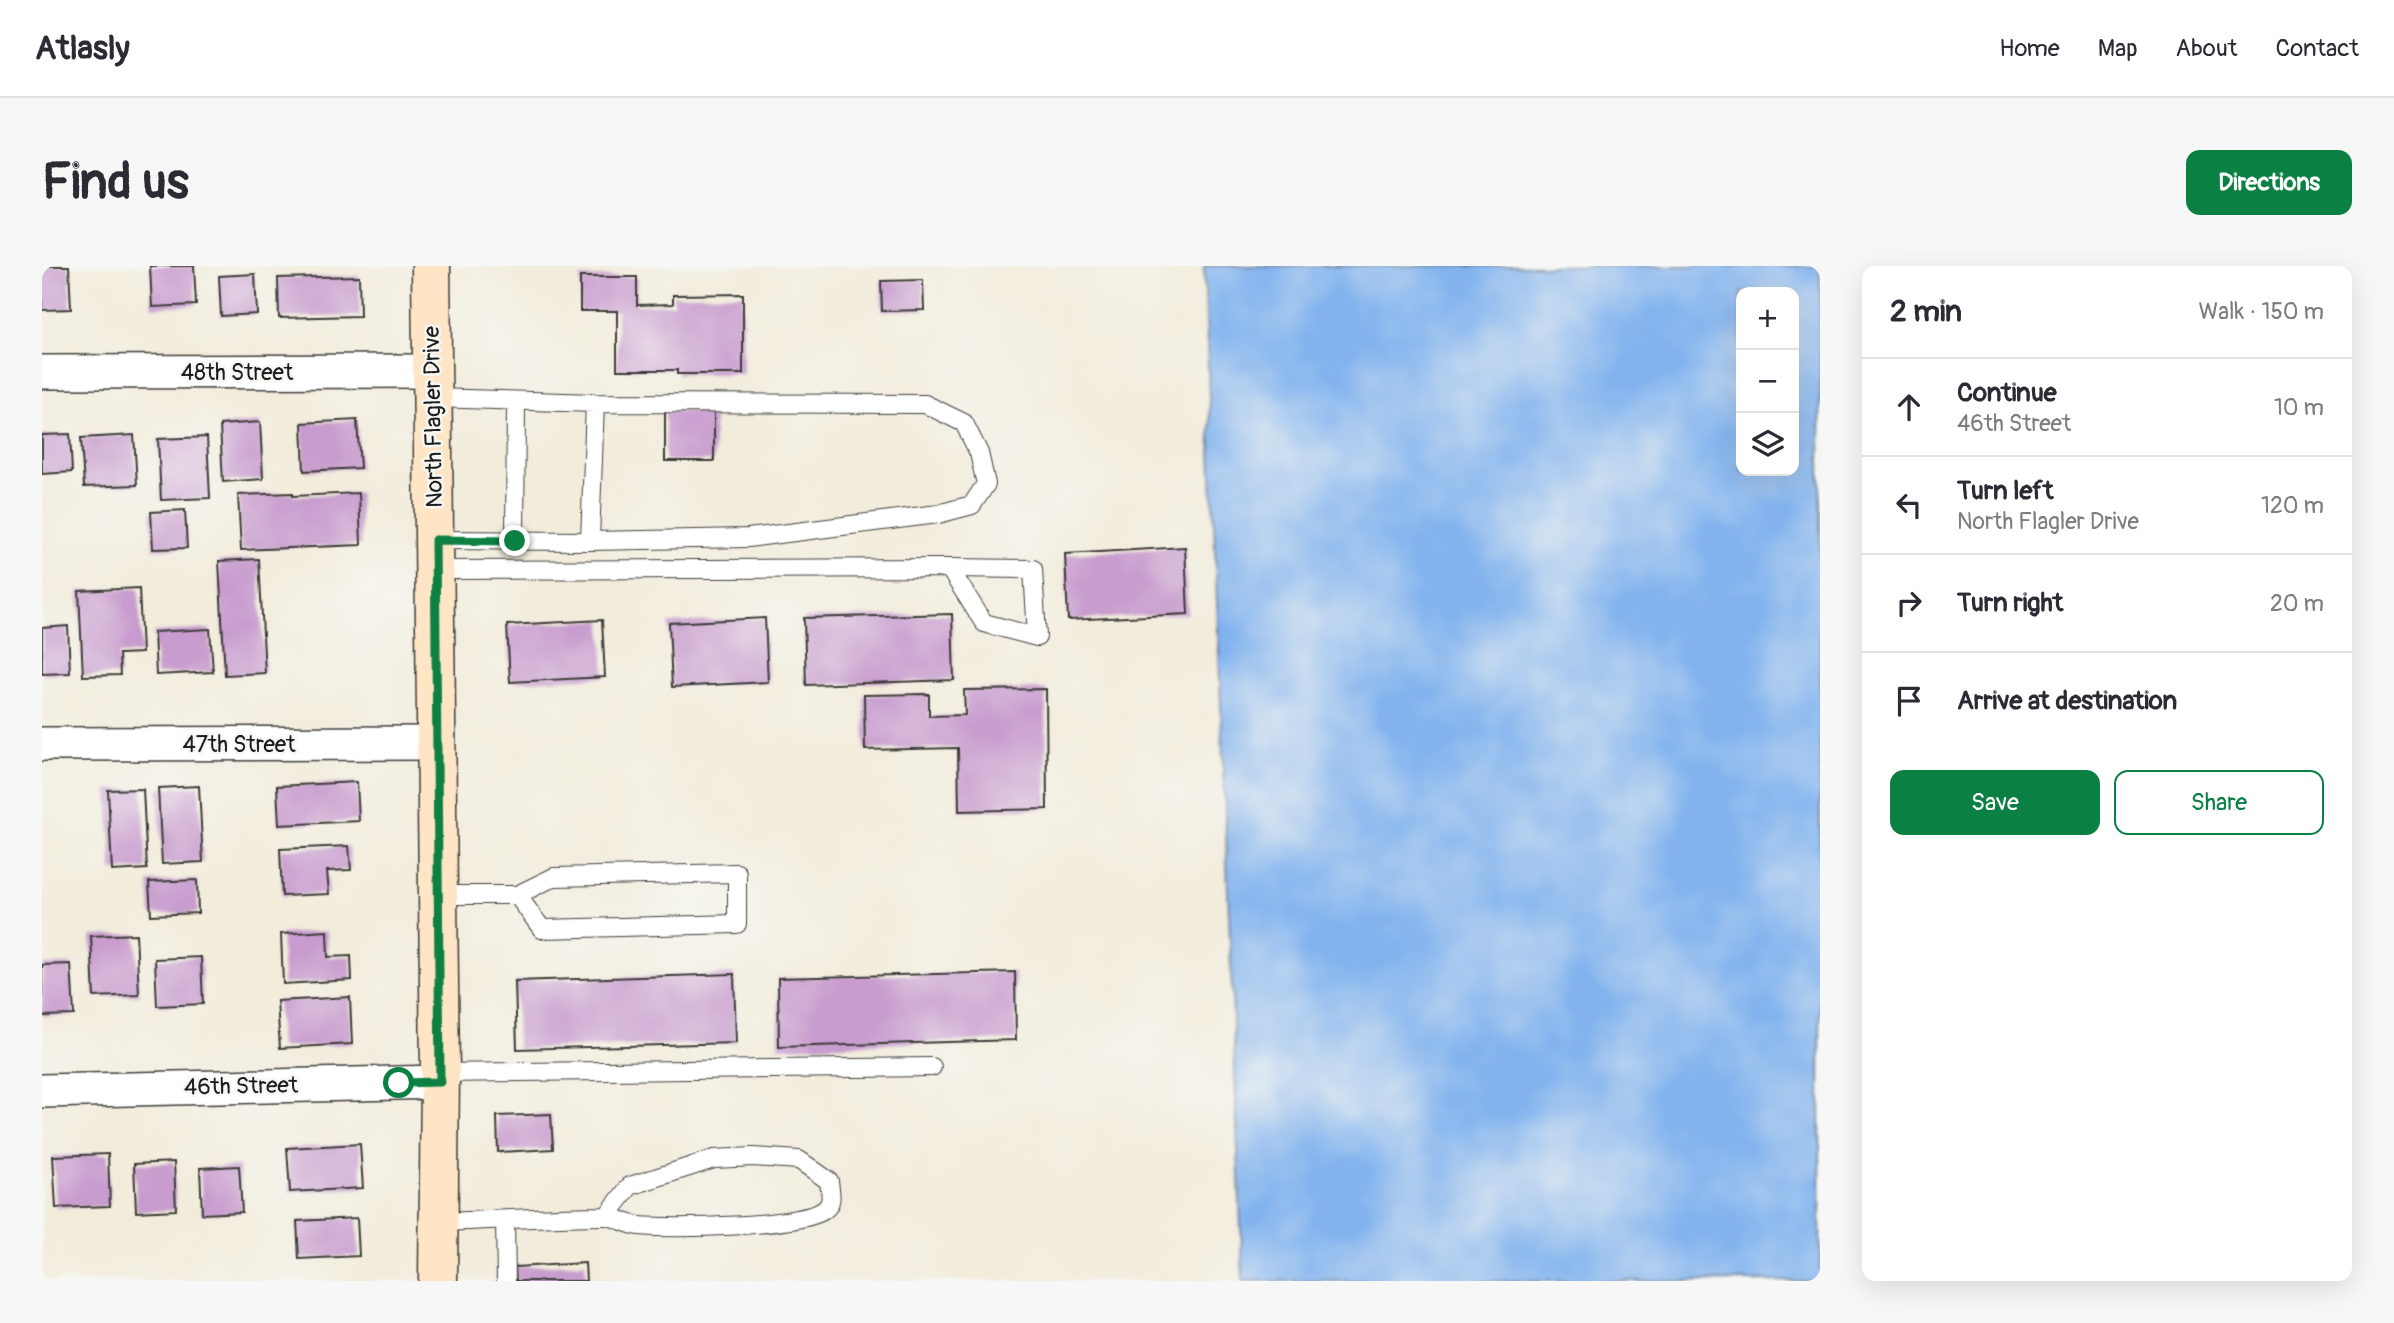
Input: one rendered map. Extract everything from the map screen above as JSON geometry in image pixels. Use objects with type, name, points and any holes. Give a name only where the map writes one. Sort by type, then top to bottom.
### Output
[{"type":"street","name":"North Flagler Drive","points":[[431,266],[440,1078],[438,1281]]},
{"type":"street","name":"48th Street","points":[[42,372],[433,384]]},
{"type":"street","name":"47th Street","points":[[42,744],[437,743]]},
{"type":"street","name":"46th Street","points":[[42,1091],[440,1078]]},
{"type":"lane","points":[[433,384],[516,401],[925,404],[964,424],[979,453],[986,484],[972,505],[938,514],[748,538],[515,541],[435,555]]},
{"type":"lane","points":[[515,541],[516,401]]},
{"type":"lane","points":[[590,541],[595,403]]},
{"type":"lane","points":[[435,555],[1032,569],[1037,637],[984,623],[948,568]]},
{"type":"lane","points":[[438,895],[517,895],[554,877],[737,873],[737,924],[542,929],[517,895]]},
{"type":"lane","points":[[440,1078],[932,1067]]},
{"type":"lane","points":[[438,1222],[607,1216],[636,1226],[681,1228],[751,1224],[812,1216],[825,1209],[831,1200],[829,1181],[799,1160],[753,1157],[714,1159],[629,1186],[607,1216]]},
{"type":"lane","points":[[505,1220],[506,1281]]},
{"type":"water","points":[[1204,266],[1820,266],[1820,1281],[1243,1281]]},
{"type":"building","points":[[42,266],[69,266],[71,309],[42,310]]},
{"type":"building","points":[[150,266],[194,266],[196,305],[152,307]]},
{"type":"building","points":[[255,274],[257,314],[221,316],[219,276]]},
{"type":"building","points":[[359,276],[360,316],[279,318],[278,278]]},
{"type":"building","points":[[580,277],[637,277],[637,305],[673,304],[673,295],[743,294],[743,374],[617,370],[617,311],[580,311]]},
{"type":"building","points":[[923,280],[924,310],[882,311],[881,281]]},
{"type":"building","points":[[665,411],[714,411],[714,461],[665,461]]},
{"type":"building","points":[[357,420],[360,468],[304,471],[302,423]]},
{"type":"building","points":[[260,422],[263,479],[223,482],[220,425]]},
{"type":"building","points":[[70,434],[72,472],[42,474],[42,435]]},
{"type":"building","points":[[134,435],[137,485],[84,487],[81,438]]},
{"type":"building","points":[[207,437],[210,498],[161,500],[158,439]]},
{"type":"building","points":[[293,493],[293,496],[359,493],[361,545],[241,550],[238,495]]},
{"type":"building","points":[[185,510],[187,548],[153,549],[151,512]]},
{"type":"building","points":[[1185,547],[1188,614],[1068,620],[1065,554]]},
{"type":"building","points":[[259,559],[265,673],[225,675],[219,561]]},
{"type":"building","points":[[139,588],[142,653],[119,654],[120,675],[83,676],[79,591]]},
{"type":"building","points":[[952,614],[954,680],[806,685],[804,618]]},
{"type":"building","points":[[765,618],[768,682],[672,687],[669,623]]},
{"type":"building","points":[[602,620],[605,677],[510,682],[507,625]]},
{"type":"building","points":[[68,626],[70,673],[42,674],[42,628]]},
{"type":"building","points":[[210,629],[213,672],[156,675],[154,632]]},
{"type":"building","points":[[1046,689],[1047,809],[959,811],[958,748],[865,750],[864,695],[929,694],[929,716],[965,715],[964,690]]},
{"type":"building","points":[[357,782],[359,821],[279,825],[277,786]]},
{"type":"building","points":[[199,786],[203,862],[162,864],[158,788]]},
{"type":"building","points":[[143,789],[147,869],[112,871],[108,790]]},
{"type":"building","points":[[349,846],[351,870],[327,871],[329,894],[282,896],[280,849]]},
{"type":"building","points":[[197,880],[198,913],[151,915],[149,882]]},
{"type":"building","points":[[327,931],[328,957],[351,956],[352,980],[283,984],[281,934]]},
{"type":"building","points":[[136,934],[139,995],[94,997],[91,936]]},
{"type":"building","points":[[201,957],[203,1004],[157,1006],[155,959]]},
{"type":"building","points":[[71,964],[74,1015],[42,1016],[42,965]]},
{"type":"building","points":[[1015,972],[1016,1040],[779,1047],[778,978]]},
{"type":"building","points":[[734,974],[736,1043],[517,1049],[515,981]]},
{"type":"building","points":[[350,997],[352,1044],[280,1048],[277,1001]]},
{"type":"building","points":[[551,1114],[553,1149],[498,1152],[497,1116]]},
{"type":"building","points":[[360,1144],[363,1188],[290,1192],[287,1148]]},
{"type":"building","points":[[108,1154],[110,1206],[56,1208],[53,1156]]},
{"type":"building","points":[[174,1162],[176,1210],[136,1212],[134,1164]]},
{"type":"building","points":[[239,1166],[242,1212],[202,1214],[200,1168]]},
{"type":"building","points":[[357,1218],[359,1256],[299,1259],[297,1221]]},
{"type":"building","points":[[585,1263],[586,1281],[516,1281],[515,1267]]},
{"type":"route","points":[[399,1083],[440,1082],[435,540],[515,541]]}]
